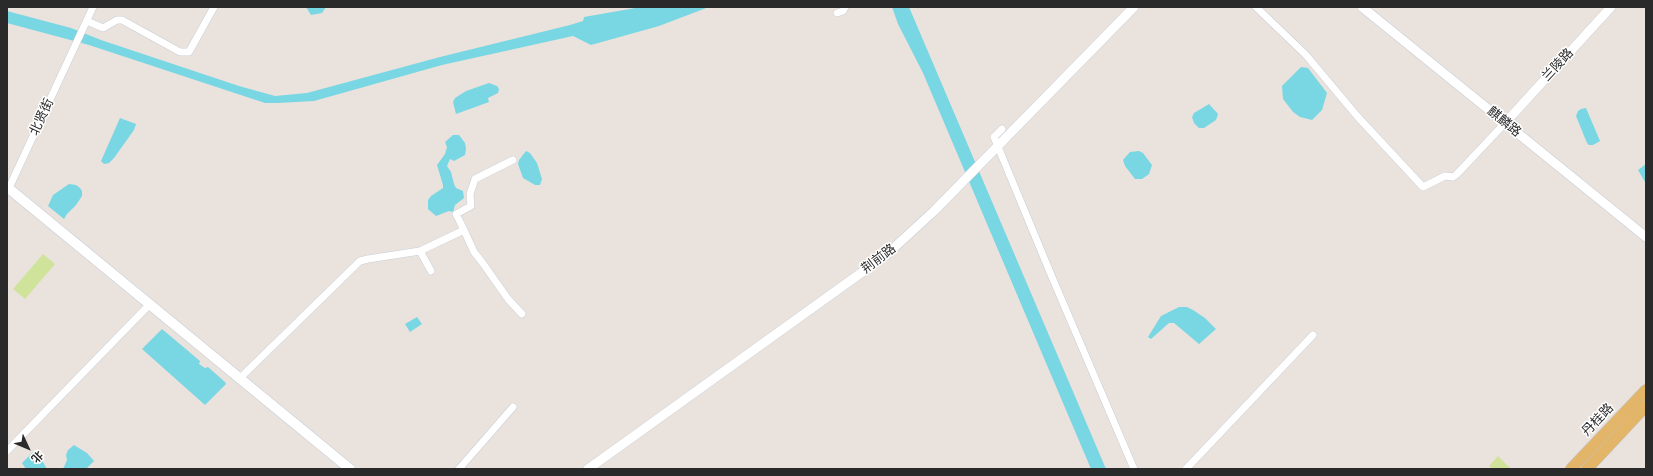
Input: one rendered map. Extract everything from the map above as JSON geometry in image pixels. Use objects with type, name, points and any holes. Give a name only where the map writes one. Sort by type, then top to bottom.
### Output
[{"type":"main road","points":[[8,187],[149,305],[350,469]]},
{"type":"main road","name":"丹桂路","points":[[1571,469],[1646,390]]},
{"type":"main road","name":"丹桂路","points":[[1587,469],[1646,406]]},
{"type":"street","points":[[93,7],[85,24],[103,28],[117,20],[122,20],[180,52],[189,52],[214,7]]},
{"type":"street","points":[[837,13],[845,7]]},
{"type":"street","name":"荆前路","points":[[588,469],[886,255],[934,211],[988,157],[1134,7]]},
{"type":"street","points":[[1256,7],[1306,55],[1357,116],[1423,187],[1445,176],[1453,177],[1457,174],[1505,123]]},
{"type":"street","name":"麒麟路","points":[[1362,7],[1646,237]]},
{"type":"street","name":"兰陵路","points":[[1505,123],[1611,7]]},
{"type":"street","name":"北贤街","points":[[8,187],[85,24]]},
{"type":"street","points":[[1002,129],[994,137],[1134,469]]},
{"type":"street","points":[[513,160],[475,179],[470,194],[471,206],[456,214],[474,252],[508,299],[522,314]]},
{"type":"street","points":[[240,378],[360,261],[368,258],[420,251],[464,230]]},
{"type":"street","points":[[420,251],[431,271]]},
{"type":"street","points":[[7,451],[149,305]]},
{"type":"street","points":[[1186,469],[1313,334]]},
{"type":"street","points":[[459,469],[512,407]]},
{"type":"green space","points":[[43,254],[55,264],[25,299],[13,289]]},
{"type":"green space","points":[[1498,456],[1511,469],[1493,469],[1489,466]]},
{"type":"water","points":[[306,7],[326,7],[322,13],[311,15]]},
{"type":"water","points":[[641,7],[709,7],[659,26],[591,45],[573,36],[442,65],[314,101],[278,103],[265,103],[89,45],[7,23],[7,11],[71,28],[101,40],[239,86],[275,96],[307,93],[440,57],[570,25],[583,21],[584,17]]},
{"type":"water","points":[[892,7],[909,7],[1106,469],[1091,469],[923,73],[898,24]]},
{"type":"water","points":[[1301,67],[1308,68],[1327,93],[1322,110],[1312,120],[1300,117],[1293,112],[1283,99],[1282,86]]},
{"type":"water","points":[[489,83],[497,86],[499,89],[498,93],[488,98],[489,102],[456,114],[453,102],[455,98],[466,91]]},
{"type":"water","points":[[1209,104],[1218,114],[1216,120],[1204,128],[1199,128],[1194,123],[1192,117],[1194,113]]},
{"type":"water","points":[[1586,108],[1600,141],[1593,145],[1589,145],[1587,143],[1576,116],[1578,111]]},
{"type":"water","points":[[120,118],[136,124],[134,130],[114,158],[109,163],[104,164],[101,161]]},
{"type":"water","points":[[453,135],[459,135],[465,143],[465,155],[454,161],[450,159],[447,166],[451,172],[456,188],[463,191],[464,198],[455,205],[453,212],[449,211],[436,216],[428,209],[428,200],[431,196],[443,188],[437,165],[445,154],[447,147],[445,142]]},
{"type":"water","points":[[526,151],[530,153],[537,163],[542,179],[540,185],[535,185],[523,178],[518,164],[519,160]]},
{"type":"water","points":[[1139,151],[1143,153],[1152,165],[1149,174],[1142,179],[1135,179],[1125,166],[1123,160],[1130,152]]},
{"type":"water","points":[[1646,164],[1646,182],[1645,182],[1638,170]]},
{"type":"water","points":[[69,184],[76,185],[80,188],[82,191],[82,196],[64,219],[48,206],[53,195]]},
{"type":"water","points":[[1179,307],[1187,307],[1193,310],[1205,318],[1216,329],[1199,344],[1174,323],[1169,323],[1151,339],[1148,337],[1161,316]]},
{"type":"water","points":[[417,317],[422,324],[410,332],[405,324]]},
{"type":"water","points":[[162,329],[200,361],[199,364],[205,368],[208,367],[225,382],[226,384],[205,405],[142,349]]},
{"type":"water","points":[[74,445],[87,453],[94,461],[86,469],[63,469],[67,460],[66,455],[68,450]]},
{"type":"water","points":[[34,451],[40,457],[47,469],[26,469],[22,463]]}]
